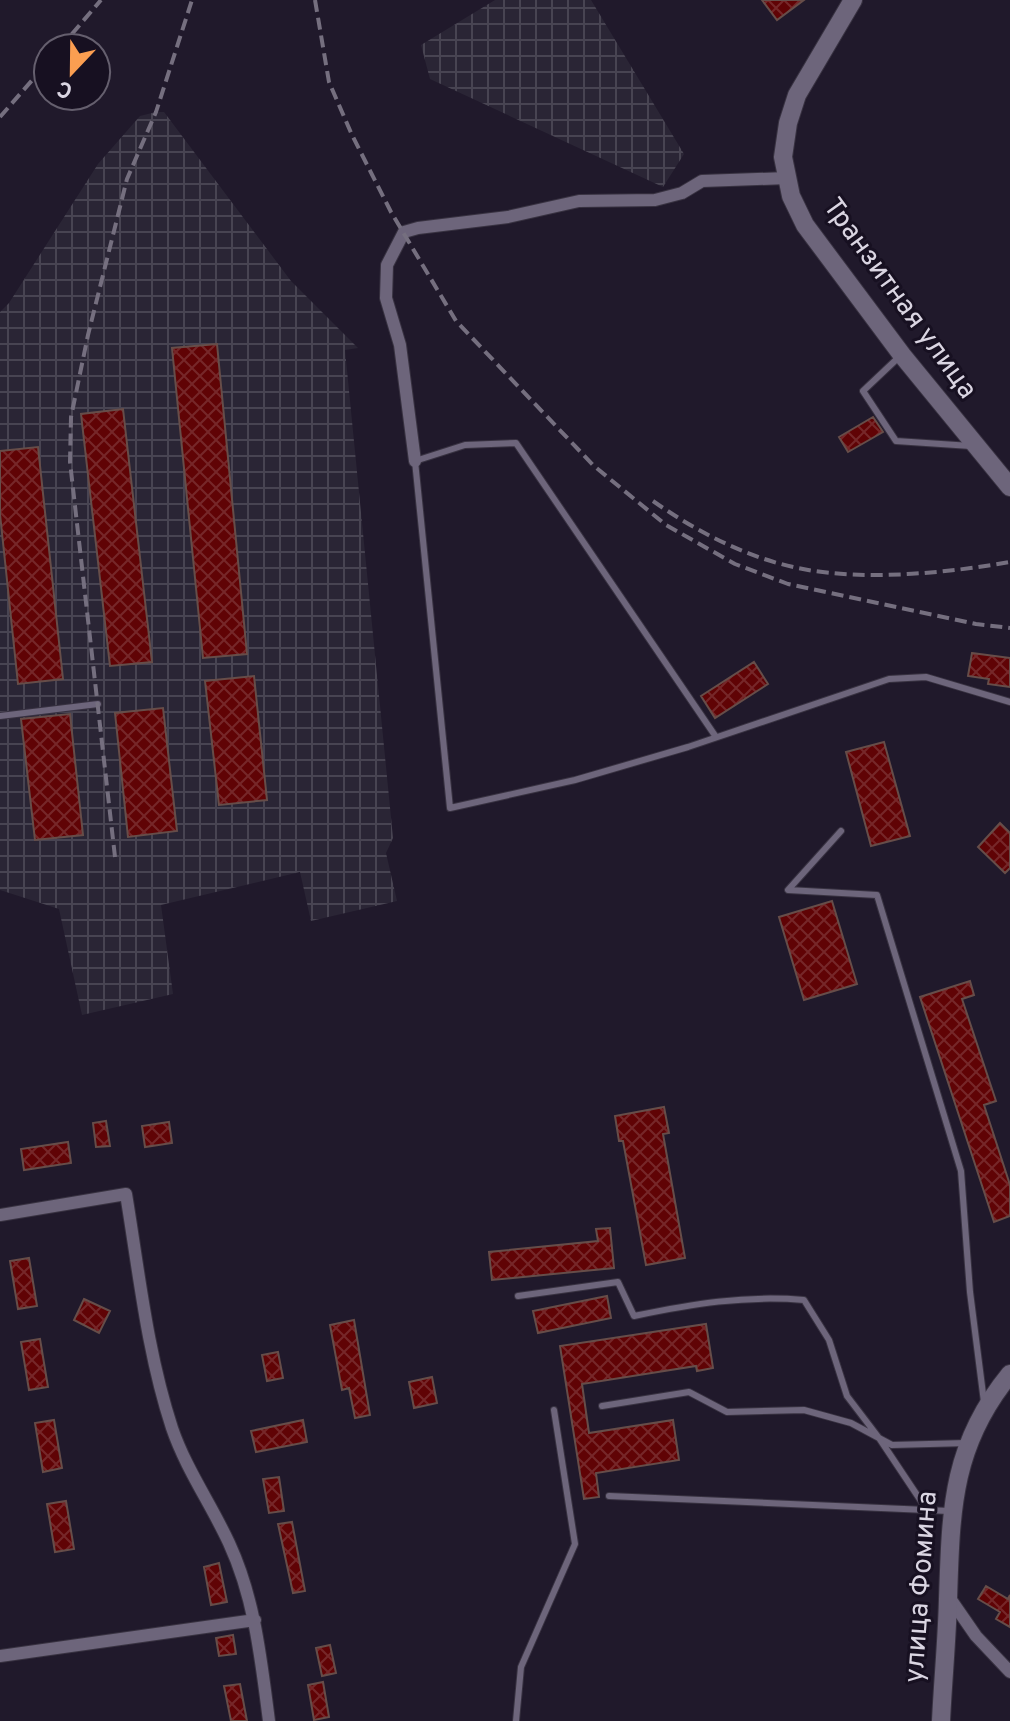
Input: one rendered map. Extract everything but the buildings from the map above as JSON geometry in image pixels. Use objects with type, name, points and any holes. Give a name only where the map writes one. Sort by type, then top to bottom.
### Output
[{"type":"street","name":"Транзитная улица","points":[[853,0],[797,95],[788,123],[783,157],[791,196],[805,225],[902,355],[1010,487]]},
{"type":"street","points":[[415,461],[400,345],[386,298],[387,265],[404,232],[508,217],[579,201],[655,200],[682,193],[702,181],[787,178]]},
{"type":"street","points":[[0,1215],[126,1194],[156,1378],[180,1447],[229,1544],[255,1620],[269,1721]]},
{"type":"street","name":"улица Фомина","points":[[941,1721],[948,1553],[955,1486],[967,1443],[1010,1374]]},
{"type":"street","points":[[948,1597],[976,1636],[1010,1672]]},
{"type":"street","points":[[0,1656],[255,1620]]},
{"type":"lane","points":[[902,355],[863,391],[896,441],[976,446]]},
{"type":"lane","points":[[716,737],[516,443],[465,445],[415,461],[450,808],[575,780],[716,737],[889,679],[926,677],[1010,702]]},
{"type":"lane","points":[[0,716],[98,704]]},
{"type":"lane","points":[[841,831],[788,890],[877,895],[961,1171],[970,1292],[985,1410]]},
{"type":"lane","points":[[518,1296],[618,1282],[634,1316],[707,1301],[771,1297],[804,1300],[829,1340],[847,1396],[927,1510]]},
{"type":"lane","points":[[602,1406],[689,1392],[727,1412],[804,1410],[851,1423],[892,1445],[967,1443]]},
{"type":"lane","points":[[516,1721],[521,1667],[575,1544],[554,1410]]},
{"type":"lane","points":[[609,1496],[953,1511]]},
{"type":"shaded area","points":[[495,0],[591,0],[684,154],[663,187],[430,79],[421,45]]},
{"type":"shaded area","points":[[164,112],[291,281],[358,348],[345,350],[393,838],[386,853],[397,901],[311,921],[300,872],[161,905],[173,994],[82,1015],[59,909],[0,890],[0,312],[9,303],[98,164],[140,116]]},
{"type":"railway","points":[[74,32],[101,0]]},
{"type":"railway","points":[[115,857],[70,462],[71,417],[127,179],[156,112],[192,0]]},
{"type":"railway","points":[[315,0],[329,82],[352,135],[391,212],[456,321],[594,466],[666,525],[735,564],[788,584],[976,624],[1010,628]]},
{"type":"railway","points":[[0,117],[32,80]]},
{"type":"railway","points":[[653,501],[724,543],[763,559],[803,569],[879,575],[1010,562]]}]
